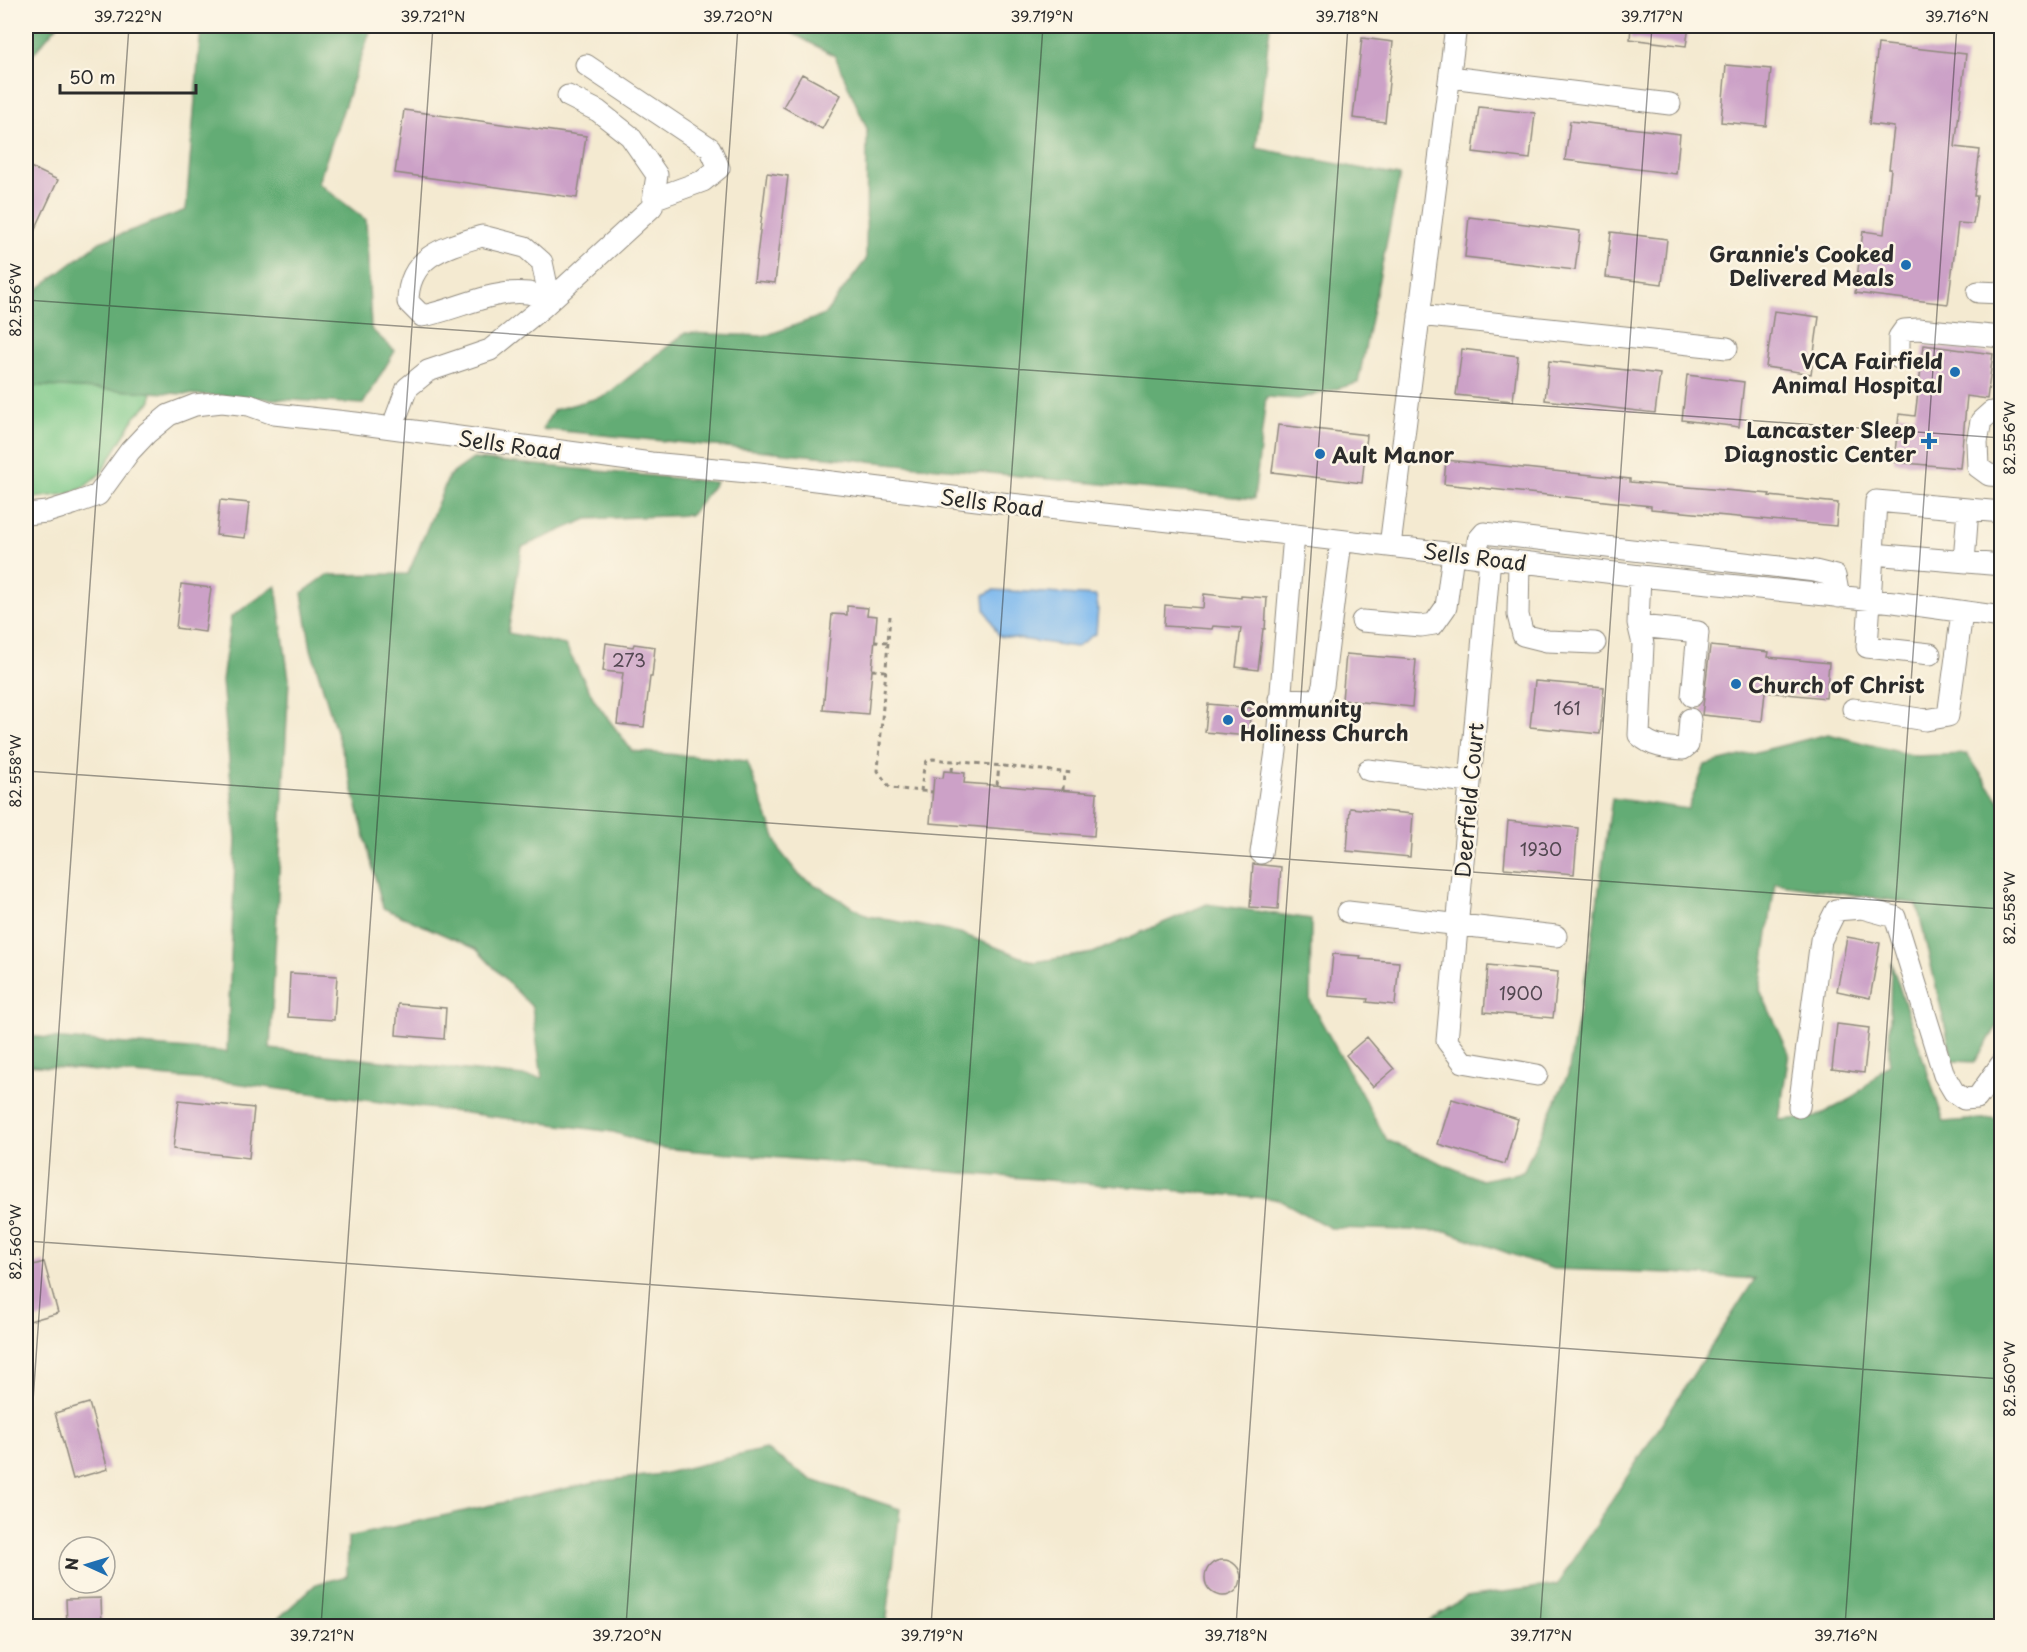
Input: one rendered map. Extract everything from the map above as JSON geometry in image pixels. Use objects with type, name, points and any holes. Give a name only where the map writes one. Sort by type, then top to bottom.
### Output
[{"type":"street","points":[[1390,546],[1456,26]]},
{"type":"street","points":[[586,65],[710,148],[719,168],[703,181],[653,199]]},
{"type":"street","points":[[1450,77],[1670,104]]},
{"type":"street","points":[[392,428],[408,388],[428,371],[490,350],[550,300],[652,207],[657,175],[630,136],[598,111],[568,96]]},
{"type":"street","points":[[482,236],[525,247],[543,262],[550,300],[529,293],[498,293],[440,313],[422,316],[408,302],[408,288],[422,263],[444,248],[482,236]]},
{"type":"street","points":[[1978,292],[2001,293]]},
{"type":"street","points":[[1419,315],[1727,348]]},
{"type":"street","points":[[1899,358],[1899,337],[1904,330],[1918,329],[2001,337]]},
{"type":"street","name":"Sells Road","points":[[26,514],[46,512],[98,495],[130,451],[169,415],[195,405],[222,402],[249,405],[274,414],[651,463],[759,473],[1001,504],[1870,600],[2001,617]]},
{"type":"street","points":[[2001,412],[1991,411],[1981,421],[1977,442],[1978,467],[1989,475],[2001,476]]},
{"type":"street","points":[[1930,654],[1868,647],[1876,501],[2001,512]]},
{"type":"street","points":[[1964,562],[1968,509]]},
{"type":"street","name":"Deerfield Court","points":[[1537,1075],[1463,1062],[1447,1041],[1469,782],[1484,557],[1478,540],[1484,533],[1548,540]]},
{"type":"street","points":[[1261,853],[1276,752],[1294,535]]},
{"type":"street","points":[[1547,565],[1548,540],[1815,571],[1835,576],[1839,597]]},
{"type":"street","points":[[1279,699],[1318,700],[1323,686],[1341,541]]},
{"type":"street","points":[[1614,573],[1616,548]]},
{"type":"street","points":[[1362,621],[1421,626],[1434,624],[1446,607],[1453,554]]},
{"type":"street","points":[[1873,554],[2001,566]]},
{"type":"street","points":[[1684,580],[1685,556]]},
{"type":"street","points":[[1519,562],[1518,615],[1523,635],[1547,641],[1595,643]]},
{"type":"street","points":[[1753,588],[1756,564]]},
{"type":"street","points":[[1640,576],[1639,627],[1643,644],[1639,735],[1654,745],[1683,749],[1688,745],[1690,719]]},
{"type":"street","points":[[1853,709],[1926,720],[1948,716],[1962,613]]},
{"type":"street","points":[[1639,627],[1698,632],[1692,696]]},
{"type":"street","points":[[1368,770],[1469,782]]},
{"type":"street","points":[[1799,1107],[1821,940],[1836,910],[1862,908],[1895,917],[1944,1075],[1954,1092],[1964,1099],[1977,1098],[2001,1063]]},
{"type":"street","points":[[1348,912],[1556,936]]},
{"type":"path","points":[[890,616],[878,771],[890,788],[933,792]]},
{"type":"path","points":[[874,640],[888,642]]},
{"type":"path","points":[[872,670],[886,670]]},
{"type":"path","points":[[921,791],[924,767],[927,761],[933,759],[1072,773]]},
{"type":"path","points":[[952,771],[953,761]]},
{"type":"path","points":[[997,785],[999,765]]},
{"type":"path","points":[[1063,790],[1064,772]]},
{"type":"green space","points":[[30,26],[57,26],[28,60]]},
{"type":"green space","points":[[201,26],[372,26],[318,183],[366,220],[371,329],[395,351],[363,404],[26,385],[26,298],[100,242],[186,210]]},
{"type":"green space","points":[[779,26],[1270,26],[1256,148],[1400,176],[1358,383],[1299,399],[1266,397],[1254,499],[542,429],[554,410],[605,396],[685,333],[765,336],[824,315],[866,260],[867,129],[835,56]]},
{"type":"green space","points":[[26,363],[153,374],[151,401],[135,417],[101,473],[83,488],[68,494],[26,499]]},
{"type":"green space","points":[[473,459],[716,482],[691,515],[587,519],[522,547],[508,633],[565,645],[595,701],[632,751],[747,761],[780,851],[800,876],[868,916],[960,933],[1034,962],[1093,953],[1207,904],[1311,919],[1310,1001],[1387,1140],[1481,1180],[1523,1172],[1568,1074],[1592,939],[1612,798],[1688,809],[1705,765],[1828,734],[1915,756],[1967,754],[2002,805],[2001,1020],[1975,1062],[1953,1061],[1917,904],[1775,883],[1760,990],[1789,1053],[1779,1120],[1816,1117],[1853,1098],[1889,1063],[1891,962],[1944,1122],[1993,1118],[2001,1121],[2001,1626],[1420,1626],[1466,1597],[1557,1585],[1755,1279],[1671,1273],[1553,1269],[1446,1231],[1330,1228],[1278,1199],[661,1148],[613,1132],[218,1081],[26,1065],[26,1036],[227,1052],[236,839],[222,681],[231,617],[276,586],[289,679],[270,1049],[542,1078],[532,1007],[476,949],[383,908],[347,767],[311,649],[302,593],[327,575],[408,574],[449,476]]},
{"type":"green space","points":[[765,1449],[812,1480],[900,1509],[886,1626],[270,1626],[316,1584],[347,1576],[348,1537],[595,1482],[662,1474]]},
{"type":"water","points":[[993,590],[1096,596],[1098,608],[1096,633],[1076,647],[999,636],[985,609],[984,595]]},
{"type":"building","points":[[1631,26],[1689,26],[1686,46],[1630,39]]},
{"type":"building","points":[[1362,38],[1393,42],[1385,122],[1353,118]]},
{"type":"building","points":[[1878,44],[1966,54],[1955,147],[1980,150],[1974,196],[1977,196],[1973,224],[1958,223],[1948,304],[1855,293],[1863,231],[1884,234],[1891,169],[1889,169],[1894,127],[1869,124]]},
{"type":"building","points":[[1726,65],[1771,69],[1766,126],[1721,122]]},
{"type":"building","points":[[802,74],[841,95],[822,129],[783,107]]},
{"type":"building","points":[[1479,107],[1535,113],[1530,159],[1473,152]]},
{"type":"building","points":[[404,110],[586,136],[577,198],[395,173]]},
{"type":"building","points":[[1570,121],[1680,134],[1676,174],[1565,160]]},
{"type":"building","points":[[26,165],[58,180],[26,249]]},
{"type":"building","points":[[767,173],[788,176],[775,283],[754,281]]},
{"type":"building","points":[[1469,217],[1580,231],[1575,270],[1465,257]]},
{"type":"building","points":[[1611,232],[1667,239],[1662,284],[1606,277]]},
{"type":"building","points":[[1774,311],[1819,317],[1811,374],[1766,367]]},
{"type":"building","points":[[1924,345],[1993,354],[1987,399],[1967,396],[1960,468],[1894,462],[1899,414],[1915,416]]},
{"type":"building","points":[[1462,349],[1518,356],[1513,401],[1456,395]]},
{"type":"building","points":[[1549,361],[1660,374],[1655,413],[1545,400]]},
{"type":"building","points":[[1687,375],[1744,382],[1739,427],[1682,420]]},
{"type":"building","name":"Ault Manor","points":[[1278,425],[1367,435],[1362,483],[1272,472]]},
{"type":"building","points":[[1446,460],[1630,479],[1630,482],[1770,494],[1769,496],[1838,503],[1836,526],[1651,509],[1651,506],[1444,484]]},
{"type":"building","points":[[220,500],[249,503],[245,538],[216,535]]},
{"type":"building","points":[[181,584],[211,588],[205,632],[176,628]]},
{"type":"building","points":[[1204,594],[1267,598],[1265,629],[1263,629],[1258,670],[1236,667],[1241,628],[1164,626],[1165,605],[1203,608]]},
{"type":"building","points":[[847,606],[868,608],[867,615],[877,616],[868,714],[823,710],[832,614],[847,615]]},
{"type":"building","points":[[606,643],[655,647],[644,727],[617,724],[623,673],[603,671]]},
{"type":"building","name":"Church of Christ","points":[[1710,646],[1769,652],[1768,657],[1829,663],[1826,698],[1765,692],[1762,721],[1702,715]]},
{"type":"building","points":[[1346,654],[1416,660],[1412,707],[1342,700]]},
{"type":"building","points":[[1535,681],[1604,687],[1600,734],[1530,727]]},
{"type":"building","name":"Community Holiness Church","points":[[1208,704],[1251,708],[1248,736],[1205,732]]},
{"type":"building","points":[[944,771],[965,773],[964,783],[1097,793],[1094,836],[930,823],[934,777],[943,778]]},
{"type":"building","points":[[1350,808],[1413,814],[1410,857],[1347,851]]},
{"type":"building","points":[[1508,821],[1578,828],[1574,874],[1504,868]]},
{"type":"building","points":[[1253,864],[1281,867],[1278,909],[1250,907]]},
{"type":"building","points":[[1847,937],[1880,943],[1870,998],[1837,991]]},
{"type":"building","points":[[1333,954],[1399,962],[1395,1005],[1367,1002],[1368,999],[1329,996]]},
{"type":"building","points":[[1488,965],[1558,972],[1553,1018],[1484,1012]]},
{"type":"building","points":[[290,973],[337,976],[334,1020],[288,1017]]},
{"type":"building","points":[[398,1004],[446,1008],[444,1039],[396,1035]]},
{"type":"building","points":[[1837,1024],[1869,1028],[1864,1073],[1832,1069]]},
{"type":"building","points":[[1367,1037],[1394,1069],[1373,1087],[1346,1055]]},
{"type":"building","points":[[1452,1099],[1518,1119],[1505,1164],[1438,1144]]},
{"type":"building","points":[[179,1100],[254,1108],[249,1158],[173,1149]]},
{"type":"building","points":[[44,1262],[58,1313],[26,1322],[26,1267]]},
{"type":"building","points":[[89,1403],[108,1469],[73,1479],[55,1413]]},
{"type":"building","points":[[1223,1560],[1236,1565],[1241,1578],[1236,1591],[1223,1596],[1210,1591],[1205,1578],[1210,1565]]},
{"type":"building","points":[[101,1598],[102,1626],[67,1626],[66,1599]]},
{"type":"place","name":"Grannie's Cooked Delivered Meals","points":[[1906,265]]},
{"type":"place","name":"VCA Fairfield Animal Hospital","points":[[1955,372]]},
{"type":"place","name":"Lancaster Sleep Diagnostic Center","points":[[1929,441]]},
{"type":"place","name":"Ault Manor","points":[[1320,454]]},
{"type":"place","name":"Church of Christ","points":[[1736,684]]},
{"type":"place","name":"Community Holiness Church","points":[[1228,720]]}]
